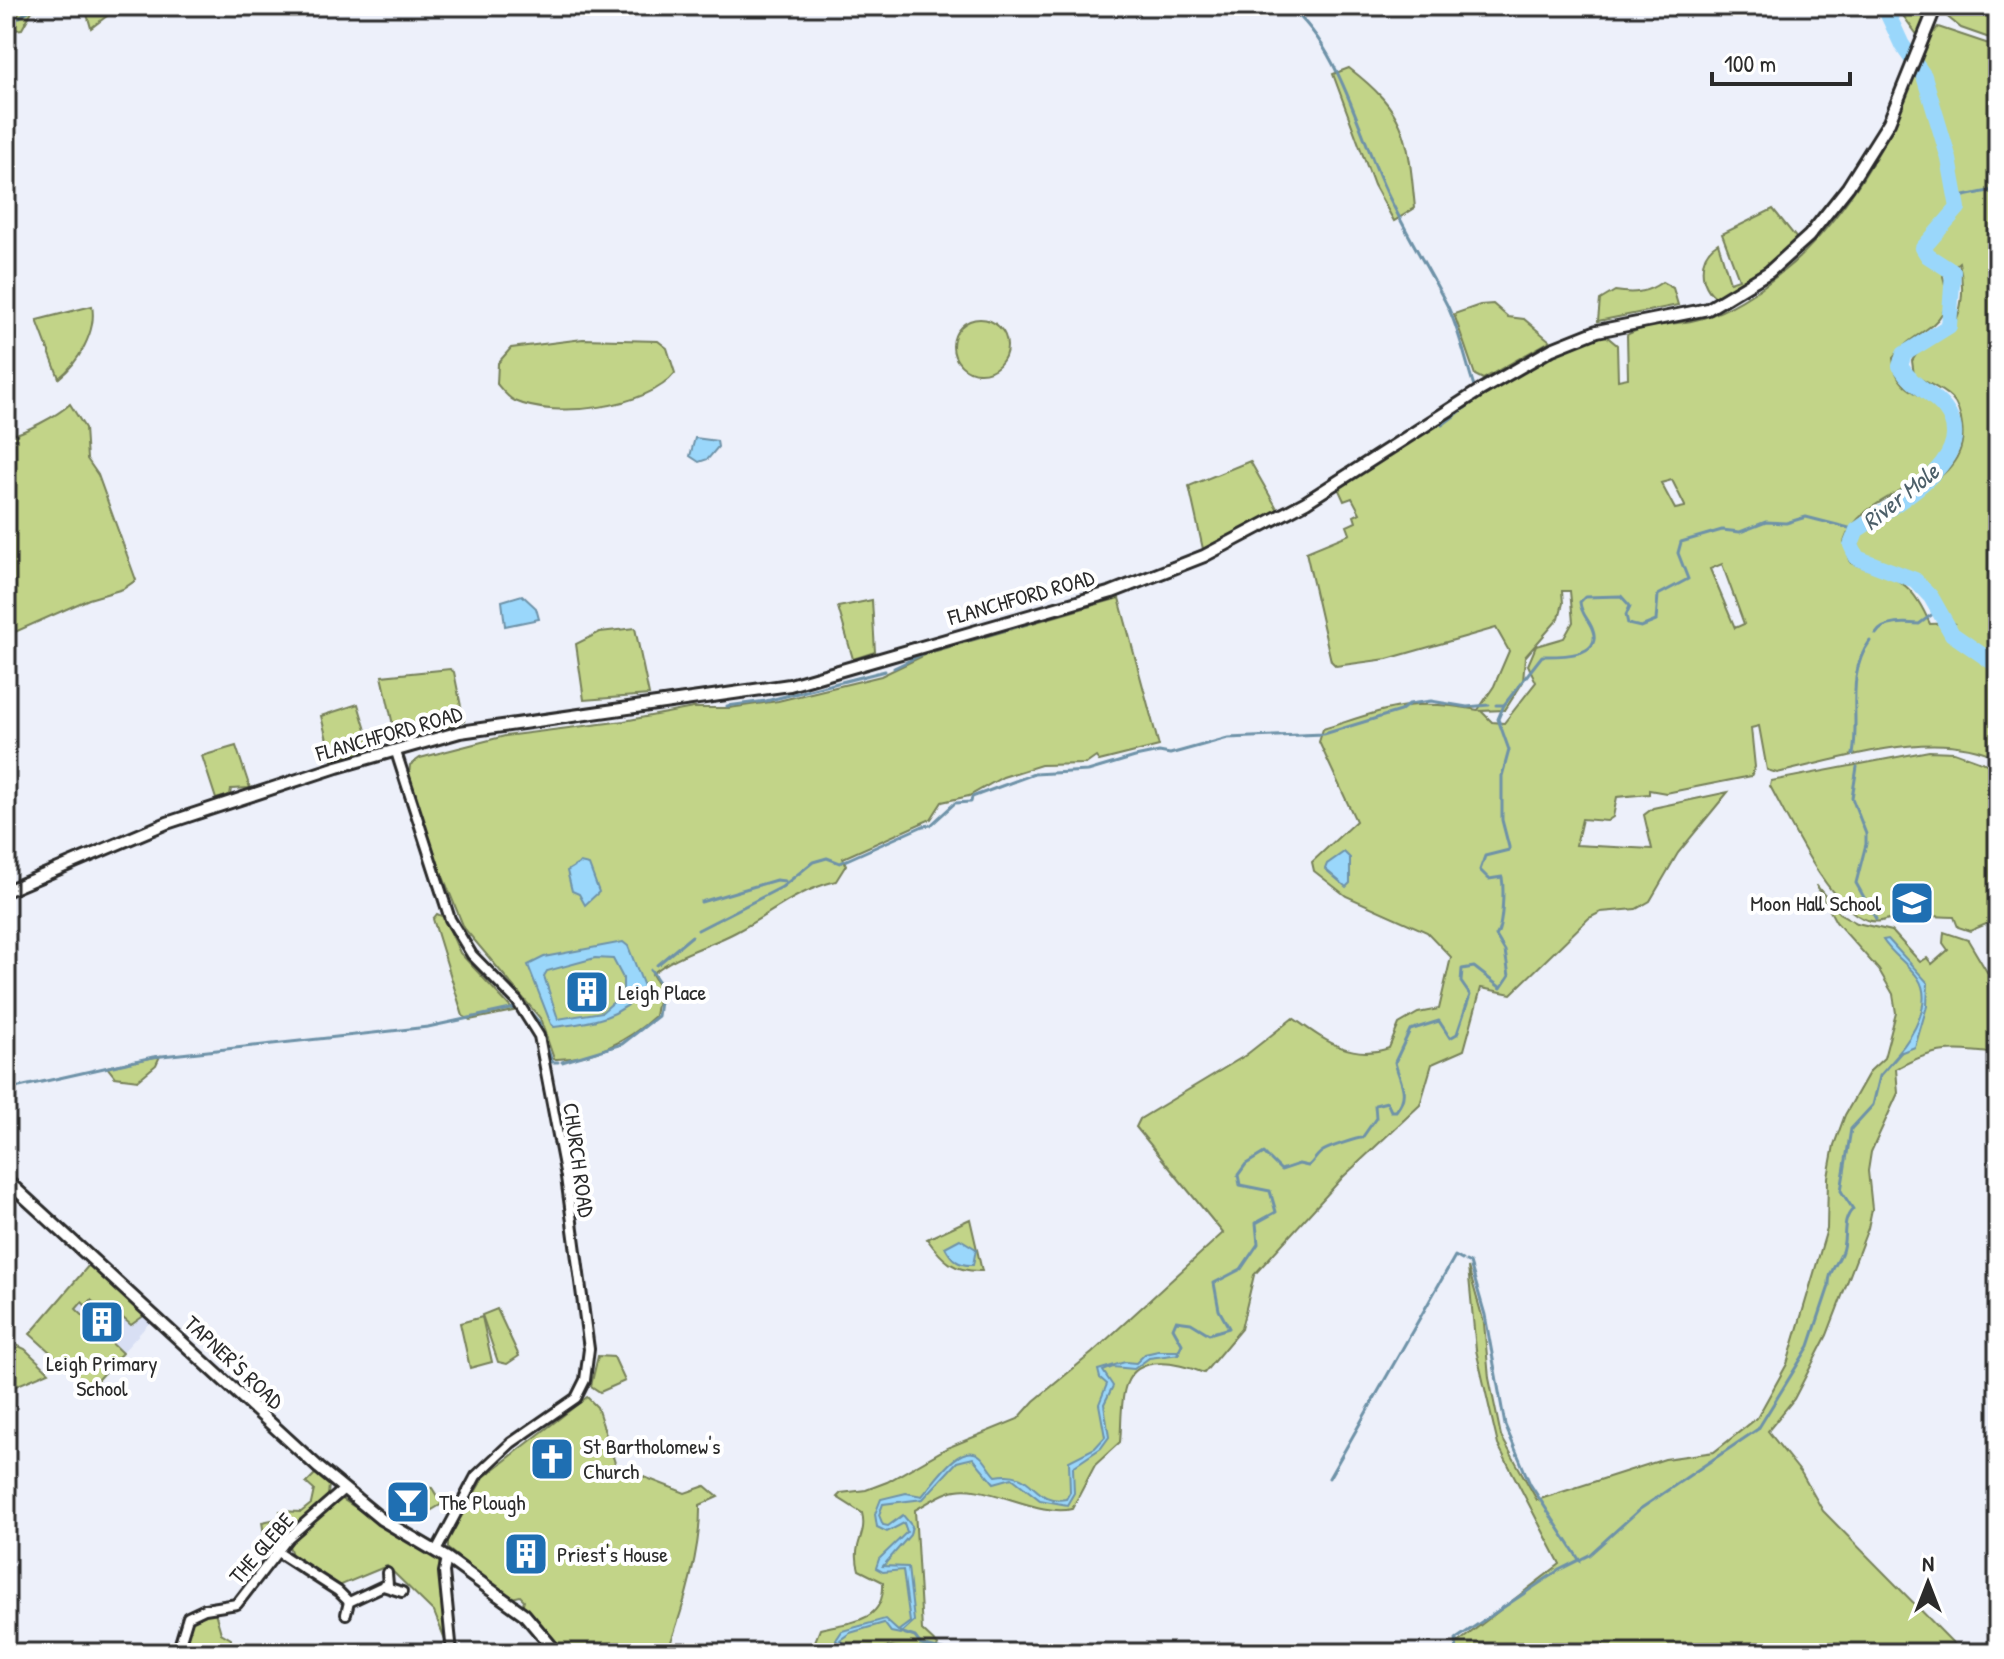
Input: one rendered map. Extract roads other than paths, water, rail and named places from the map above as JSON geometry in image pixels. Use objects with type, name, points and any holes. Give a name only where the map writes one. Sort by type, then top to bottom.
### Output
[{"type":"street","name":"FLANCHFORD ROAD","points":[[6,891],[167,823],[337,767],[495,725],[790,685],[1074,604],[1162,574],[1306,502],[1488,384],[1552,349],[1597,331],[1708,309],[1745,290],[1786,259],[1831,210],[1889,122],[1936,6]]},
{"type":"street","name":"CHURCH ROAD","points":[[396,752],[450,919],[472,955],[517,1001],[539,1036],[566,1177],[589,1349],[585,1380],[576,1398],[511,1443],[476,1476],[436,1551]]},
{"type":"street","name":"TAPNER'S ROAD","points":[[6,1180],[344,1489],[381,1519],[447,1558],[524,1614],[557,1653]]},
{"type":"street","name":"THE GLEBE","points":[[177,1653],[188,1617],[205,1609],[237,1604],[276,1551],[344,1489]]},
{"type":"street","points":[[276,1551],[338,1591],[349,1602]]},
{"type":"street","points":[[447,1558],[444,1572],[452,1653]]},
{"type":"street","points":[[387,1573],[388,1585]]},
{"type":"street","points":[[349,1602],[388,1585]]},
{"type":"street","points":[[388,1585],[402,1592]]},
{"type":"street","points":[[346,1614],[349,1602]]},
{"type":"water","points":[[695,438],[717,441],[718,447],[708,459],[699,462],[690,456]]},
{"type":"water","points":[[522,595],[536,608],[539,619],[505,626],[502,601]]},
{"type":"water","points":[[1344,852],[1350,858],[1350,883],[1346,887],[1325,869]]},
{"type":"water","points":[[580,863],[589,865],[599,892],[585,905],[579,894],[572,891],[567,871]]},
{"type":"water","points":[[1888,939],[1928,983],[1927,1006],[1915,1047],[1897,1054],[1919,1019],[1924,998],[1918,978],[1883,940]]},
{"type":"water","points":[[623,942],[628,946],[645,989],[625,1007],[604,1018],[554,1027],[528,965],[544,957]],"holes":[[[595,958],[613,959],[623,978],[623,994],[602,1012],[558,1019],[544,976],[547,971]]]},
{"type":"water","points":[[960,1239],[976,1249],[973,1265],[956,1261],[945,1247]]},
{"type":"water","points":[[1177,1351],[1180,1354],[1149,1358],[1134,1369],[1113,1367],[1103,1371],[1113,1386],[1104,1404],[1109,1437],[1101,1448],[1073,1467],[1074,1493],[1067,1505],[1040,1500],[1012,1478],[994,1483],[973,1458],[957,1462],[923,1499],[883,1504],[879,1515],[883,1525],[888,1526],[903,1515],[912,1526],[910,1535],[883,1566],[908,1567],[914,1621],[900,1634],[891,1632],[884,1623],[850,1633],[840,1640],[851,1653],[845,1653],[836,1640],[842,1631],[885,1619],[898,1631],[910,1622],[903,1570],[883,1572],[876,1568],[879,1559],[907,1532],[904,1523],[887,1532],[877,1527],[875,1514],[881,1499],[906,1493],[922,1496],[956,1458],[972,1453],[980,1456],[996,1476],[1019,1477],[1046,1497],[1066,1499],[1070,1492],[1069,1461],[1095,1448],[1105,1437],[1099,1404],[1107,1384],[1100,1378],[1098,1370],[1125,1362],[1136,1363],[1145,1354]]},
{"type":"waterway","points":[[6,21],[18,18],[36,6]]},
{"type":"waterway","points":[[1288,6],[1307,24],[1337,71],[1392,203],[1451,314],[1474,386]]},
{"type":"waterway","name":"River Mole","points":[[1884,6],[1902,45],[1924,76],[1949,159],[1958,208],[1923,248],[1928,256],[1953,272],[1949,326],[1904,354],[1900,366],[1911,380],[1945,409],[1954,427],[1952,445],[1943,462],[1910,494],[1857,530],[1851,545],[1857,558],[1915,580],[1931,597],[1952,634],[1998,666]]},
{"type":"waterway","points":[[1955,198],[1998,189]]},
{"type":"waterway","points":[[1484,395],[1530,368]]},
{"type":"waterway","points":[[1442,425],[1477,399]]},
{"type":"waterway","points":[[1178,1353],[1182,1344],[1173,1328],[1176,1321],[1191,1323],[1209,1334],[1229,1328],[1219,1310],[1214,1283],[1241,1269],[1258,1244],[1256,1223],[1276,1212],[1270,1191],[1240,1185],[1238,1175],[1246,1164],[1264,1153],[1281,1170],[1299,1164],[1308,1166],[1326,1150],[1362,1138],[1376,1118],[1375,1105],[1387,1102],[1391,1111],[1396,1111],[1400,1105],[1403,1087],[1395,1062],[1410,1030],[1439,1021],[1450,1038],[1457,1034],[1470,995],[1461,982],[1462,969],[1474,967],[1501,988],[1509,976],[1505,951],[1496,936],[1502,917],[1502,877],[1489,879],[1480,870],[1485,856],[1509,850],[1502,820],[1502,776],[1509,750],[1498,719],[1504,705],[1542,656],[1576,654],[1591,646],[1593,631],[1580,602],[1585,597],[1621,596],[1630,606],[1626,615],[1628,624],[1641,627],[1656,621],[1658,595],[1688,579],[1678,553],[1681,542],[1722,530],[1740,532],[1766,522],[1786,523],[1806,517],[1857,530]]},
{"type":"waterway","points":[[1876,634],[1890,625],[1919,624],[1937,611]]},
{"type":"waterway","points":[[894,668],[927,652],[1029,623]]},
{"type":"waterway","points":[[1853,754],[1855,682],[1862,654],[1870,641]]},
{"type":"waterway","points":[[727,706],[766,701],[885,671]]},
{"type":"waterway","points":[[698,930],[782,887],[813,862],[827,858],[840,863],[931,825],[955,803],[971,802],[972,797],[1034,774],[1088,771],[1135,757],[1159,752],[1170,754],[1228,738],[1324,734],[1400,711],[1409,704],[1431,701],[1467,707],[1489,705]]},
{"type":"waterway","points":[[1496,705],[1504,705]]},
{"type":"waterway","points":[[1857,767],[1852,798],[1866,834],[1866,844],[1856,883],[1876,919]]},
{"type":"waterway","points":[[701,902],[776,880],[785,881]]},
{"type":"waterway","points":[[657,965],[692,936]]},
{"type":"waterway","points":[[562,1062],[622,1044],[658,1016],[662,987],[651,970]]},
{"type":"waterway","points":[[525,1006],[539,1022],[552,1062],[558,1062]]},
{"type":"waterway","points":[[6,1090],[153,1057],[428,1027],[515,1008]]},
{"type":"waterway","points":[[1457,1653],[1456,1639],[1559,1570],[1589,1555],[1640,1509],[1758,1429],[1809,1346],[1831,1273],[1843,1248],[1847,1219],[1853,1209],[1841,1191],[1851,1129],[1873,1105],[1880,1076],[1901,1052]]},
{"type":"waterway","points":[[1329,1478],[1455,1256],[1462,1260]]},
{"type":"waterway","points":[[1466,1261],[1470,1263],[1485,1315],[1505,1425],[1530,1484],[1580,1561]]},
{"type":"waterway","points":[[900,1632],[915,1637],[921,1645],[955,1653]]},
{"type":"place","name":"Moon Hall School","points":[[1912,903]]},
{"type":"place","name":"Leigh Place","points":[[587,992]]},
{"type":"place","name":"Leigh Primary School","points":[[102,1322]]},
{"type":"place","name":"St Bartholomew's Church","points":[[552,1459]]},
{"type":"place","name":"The Plough","points":[[408,1502]]},
{"type":"place","name":"Priest's House","points":[[526,1554]]}]
